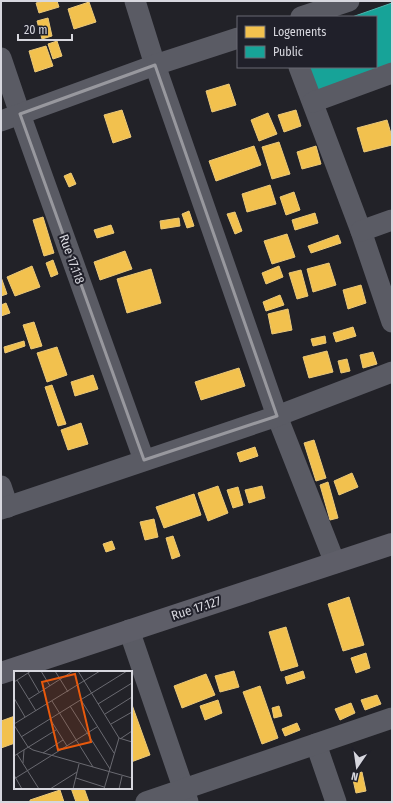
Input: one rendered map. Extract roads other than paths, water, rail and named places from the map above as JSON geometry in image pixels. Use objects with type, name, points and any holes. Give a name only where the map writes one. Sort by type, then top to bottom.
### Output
[{"type":"street","points":[[135,1],[155,65],[277,416],[335,563]]},
{"type":"street","points":[[304,16],[349,1]]},
{"type":"street","points":[[11,117],[155,65],[237,38]]},
{"type":"street","name":"Rue 17.118","points":[[1,58],[11,117],[144,460]]},
{"type":"street","points":[[300,68],[361,231],[392,322]]},
{"type":"street","points":[[313,102],[392,73]]},
{"type":"street","points":[[361,231],[392,220]]},
{"type":"street","points":[[1,486],[4,508],[277,416],[392,372]]},
{"type":"street","name":"Rue 17.127","points":[[1,673],[392,544]]},
{"type":"street","points":[[129,630],[186,796]]},
{"type":"street","points":[[146,802],[186,796],[316,744],[392,718]]},
{"type":"street","points":[[316,744],[336,802]]}]
